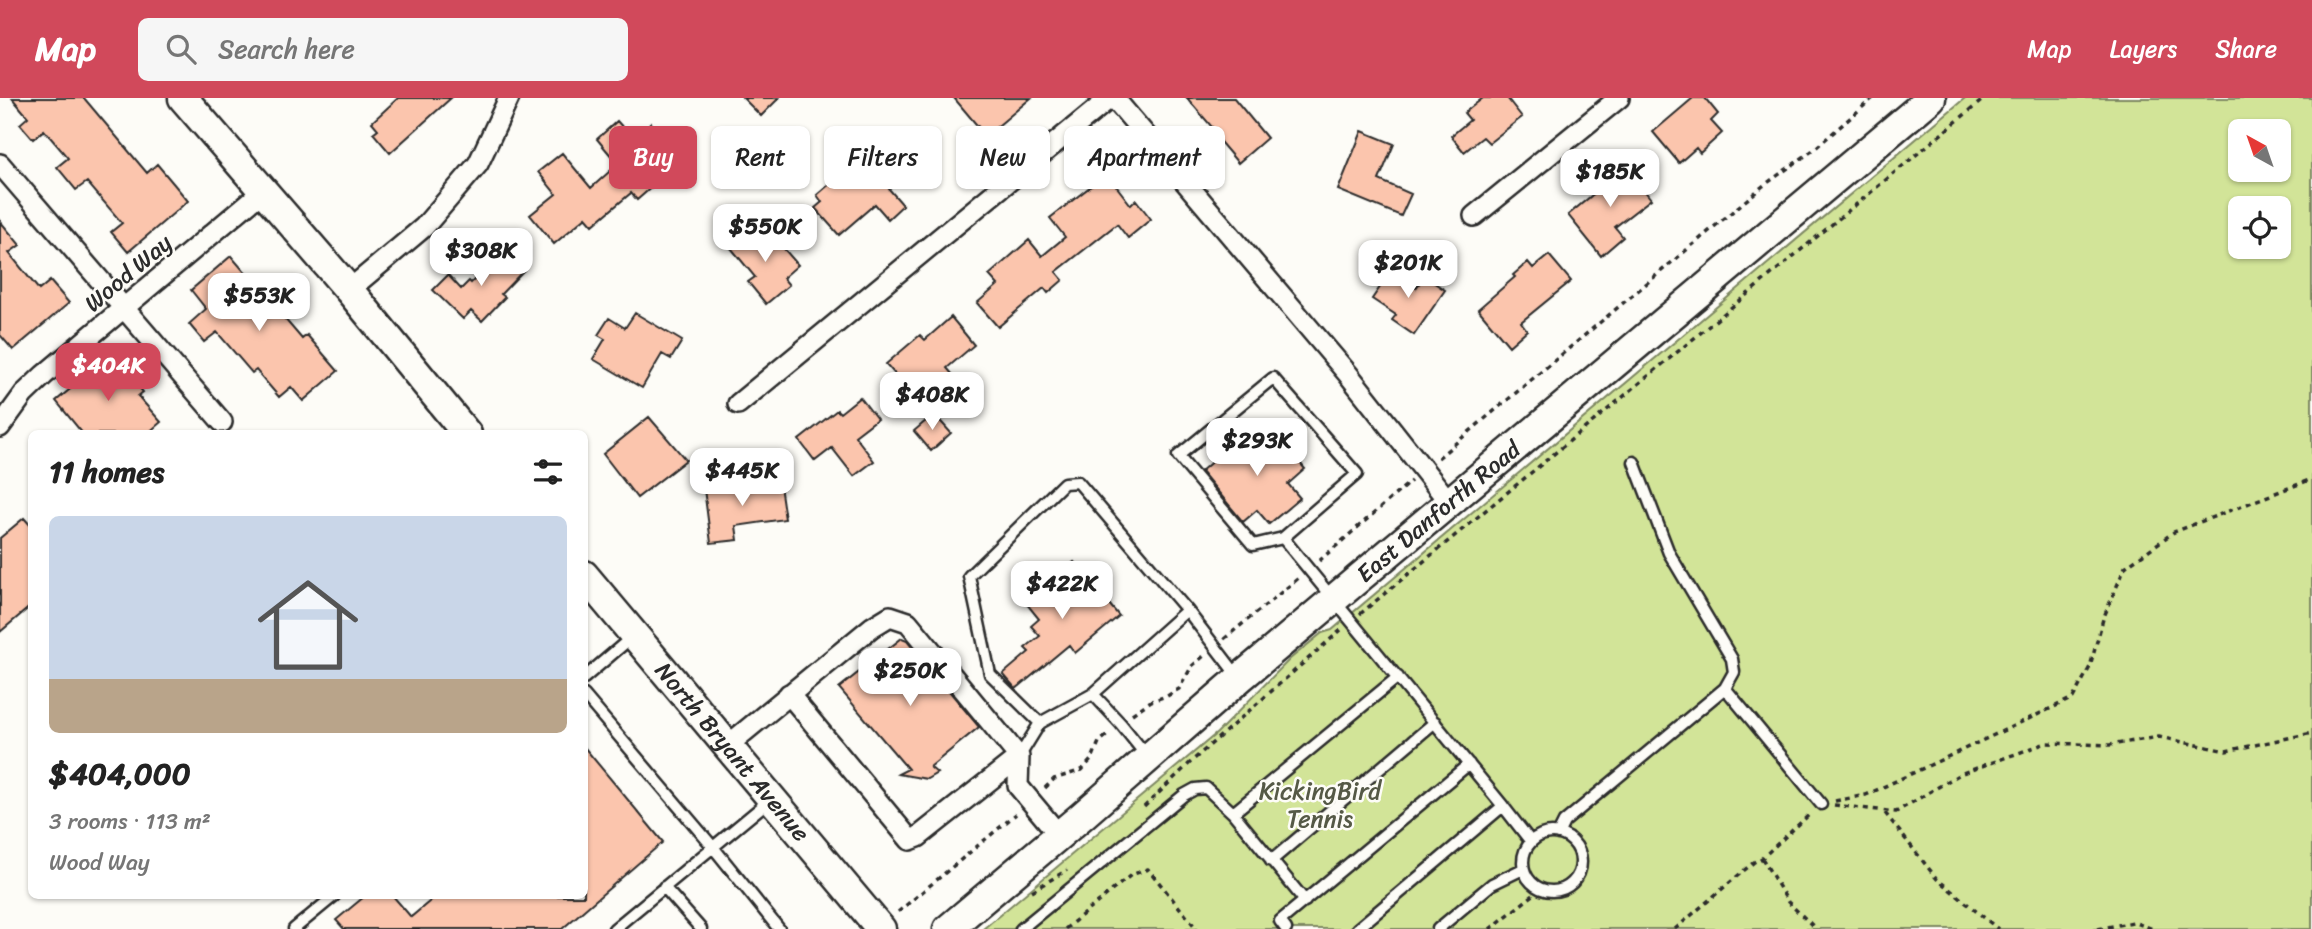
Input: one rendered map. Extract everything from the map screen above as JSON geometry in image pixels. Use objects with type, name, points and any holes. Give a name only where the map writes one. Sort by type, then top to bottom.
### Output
[{"type":"street","points":[[183,98],[349,290],[464,430]]},
{"type":"street","points":[[349,290],[424,227],[478,164],[509,98]]},
{"type":"street","points":[[738,404],[1112,98],[1348,374],[1449,502]]},
{"type":"street","points":[[1474,216],[1619,98]]},
{"type":"street","name":"East Danforth Road","points":[[948,929],[1240,678],[1931,98]]},
{"type":"street","points":[[0,163],[222,422]]},
{"type":"street","name":"Wood Way","points":[[0,427],[24,394],[44,375],[263,191]]},
{"type":"street","name":"North Bryant Avenue","points":[[588,580],[771,799],[888,921]]},
{"type":"street","points":[[727,746],[872,627],[890,616],[908,622],[1019,757],[1018,786],[1059,835]]},
{"type":"street","points":[[789,694],[910,840],[918,837],[1019,757]]},
{"type":"lane","points":[[1273,378],[1357,474],[1283,538],[1253,545],[1178,456],[1273,378]]},
{"type":"lane","points":[[1558,834],[1564,822],[1724,688],[1734,672],[1732,659],[1669,553],[1634,462]]},
{"type":"lane","points":[[1040,723],[990,674],[969,576],[1064,483],[1078,482],[1187,610],[1240,678]]},
{"type":"lane","points":[[1283,538],[1531,842]]},
{"type":"lane","points":[[1019,757],[1040,723],[1093,694],[1187,610]]},
{"type":"lane","points":[[588,675],[635,634]]},
{"type":"lane","points":[[1233,813],[1398,677]]},
{"type":"lane","points":[[1724,688],[1821,804]]},
{"type":"lane","points":[[1093,694],[1148,759]]},
{"type":"lane","points":[[588,700],[713,846],[779,929]]},
{"type":"lane","points":[[1271,861],[1434,722]]},
{"type":"lane","points":[[1286,929],[1280,921],[1469,764]]},
{"type":"lane","points":[[1021,929],[1184,795],[1195,789],[1206,788],[1233,813],[1305,901]]},
{"type":"lane","points":[[621,927],[664,887],[771,799]]},
{"type":"lane","points":[[1357,929],[1503,806]]},
{"type":"lane","points":[[1558,834],[1574,844],[1579,852],[1579,871],[1568,886],[1550,891],[1541,889],[1533,884],[1524,869],[1525,850],[1539,836],[1558,834]]},
{"type":"lane","points":[[1438,929],[1492,884],[1524,869]]},
{"type":"lane","points":[[664,887],[701,929]]},
{"type":"lane","points":[[294,929],[330,899]]},
{"type":"path","points":[[888,921],[1054,779],[1082,770],[1093,759],[1099,742],[1121,724],[1151,701],[1179,689],[1192,666],[1214,647],[1763,186],[1812,151],[1873,98]]},
{"type":"path","points":[[1136,814],[1193,760],[1352,621],[1985,98]]},
{"type":"path","points":[[1675,929],[1762,858],[1821,804],[1867,795],[2073,698],[2090,667],[2103,619],[2125,567],[2174,532],[2312,479]]},
{"type":"path","points":[[1821,804],[1896,812],[1960,774],[2046,743],[2110,745],[2159,737],[2226,751],[2312,733]]},
{"type":"path","points":[[1883,811],[1937,879],[1998,929]]},
{"type":"path","points":[[1762,858],[1788,902],[1816,929]]},
{"type":"path","points":[[1030,893],[1076,863]]},
{"type":"path","points":[[1065,929],[1130,875],[1148,869],[1197,929]]},
{"type":"path","points":[[1490,929],[1541,889]]},
{"type":"path","points":[[2098,929],[2133,922],[2153,929]]},
{"type":"path","points":[[1681,923],[1685,929]]},
{"type":"green space","name":"KickingBird Tennis","points":[[1965,98],[2312,98],[2312,929],[983,929],[1217,733],[1290,659],[1322,633],[1332,630]]},
{"type":"building","points":[[12,98],[84,98],[147,173],[157,164],[188,201],[128,252],[111,232],[122,223],[87,182],[76,190],[57,167],[68,158],[44,130],[33,139],[20,124],[28,117]]},
{"type":"building","points":[[398,98],[451,98],[390,153],[373,133],[378,129],[372,122]]},
{"type":"building","points":[[743,98],[779,98],[761,116]]},
{"type":"building","points":[[954,98],[1031,98],[998,126],[978,126]]},
{"type":"building","points":[[1187,98],[1234,98],[1267,138],[1238,163],[1225,148],[1225,126],[1211,126]]},
{"type":"building","points":[[1483,98],[1507,98],[1522,117],[1489,143],[1483,137],[1464,152],[1451,136],[1470,120],[1464,113]]},
{"type":"building","points":[[1693,98],[1705,98],[1718,114],[1711,121],[1722,133],[1700,153],[1696,148],[1679,163],[1653,132]]},
{"type":"building","points":[[609,128],[609,153],[597,139]]},
{"type":"building","points":[[1362,131],[1394,144],[1379,180],[1411,194],[1401,216],[1338,190]]},
{"type":"building","points":[[562,153],[591,188],[609,172],[609,189],[650,189],[637,200],[631,193],[593,225],[586,217],[554,244],[530,215],[556,194],[538,172]]},
{"type":"building","points":[[1623,163],[1651,199],[1615,227],[1623,237],[1601,256],[1568,215],[1608,182],[1605,178]]},
{"type":"building","points":[[824,189],[889,189],[903,205],[888,219],[875,204],[839,235],[815,208],[822,202],[817,195]]},
{"type":"building","points":[[1087,189],[1119,189],[1131,205],[1136,200],[1151,219],[1128,238],[1117,224],[1056,272],[1063,280],[1048,293],[1044,288],[998,327],[977,303],[998,285],[989,275],[1029,240],[1042,256],[1065,237],[1050,218]]},
{"type":"building","points":[[0,221],[20,245],[9,253],[39,290],[50,281],[69,303],[13,350],[0,335]]},
{"type":"building","points":[[768,230],[798,265],[783,278],[789,285],[766,304],[748,282],[755,277],[731,248],[751,231],[758,239]]},
{"type":"building","points":[[503,250],[524,270],[501,294],[505,297],[482,321],[471,311],[463,319],[433,290],[448,275],[461,289],[469,281],[471,283]]},
{"type":"building","points":[[1549,255],[1571,281],[1521,322],[1527,330],[1509,346],[1478,309],[1528,262],[1533,268]]},
{"type":"building","points":[[231,256],[302,339],[307,335],[338,371],[303,401],[291,387],[279,397],[256,370],[252,373],[217,332],[204,342],[189,324],[206,309],[191,290]]},
{"type":"building","points":[[1391,271],[1416,288],[1424,276],[1445,290],[1414,335],[1392,320],[1396,315],[1372,299]]},
{"type":"building","points":[[635,313],[682,341],[671,359],[662,354],[642,388],[593,359],[605,339],[598,335],[609,318],[625,328]]},
{"type":"building","points":[[951,317],[974,345],[947,368],[953,375],[932,393],[942,404],[930,414],[886,364],[920,335],[925,340]]},
{"type":"building","points":[[112,354],[143,392],[138,396],[161,422],[152,430],[80,430],[56,401]]},
{"type":"building","points":[[860,397],[877,419],[855,436],[874,461],[854,476],[832,448],[815,461],[799,440],[837,410],[840,413]]},
{"type":"building","points":[[934,414],[951,433],[931,451],[914,431]]},
{"type":"building","points":[[649,417],[686,460],[637,498],[603,454]]},
{"type":"building","points":[[1269,426],[1305,469],[1288,484],[1300,498],[1269,524],[1257,510],[1243,522],[1201,471],[1221,454],[1227,461]]},
{"type":"building","points":[[779,479],[785,519],[736,526],[738,540],[711,543],[704,489]]},
{"type":"building","points":[[24,518],[28,522],[28,608],[0,632],[0,538]]},
{"type":"building","points":[[1074,562],[1119,616],[1075,653],[1069,645],[1016,689],[1003,674],[1029,652],[1025,648],[1040,636],[1031,626],[1039,619],[1026,603]]},
{"type":"building","points":[[902,638],[907,640],[979,727],[930,767],[937,773],[927,779],[898,774],[908,769],[839,688]]},
{"type":"building","points":[[588,752],[663,842],[562,929],[344,929],[336,920],[361,899],[396,899],[411,917],[432,899],[588,899]]}]
